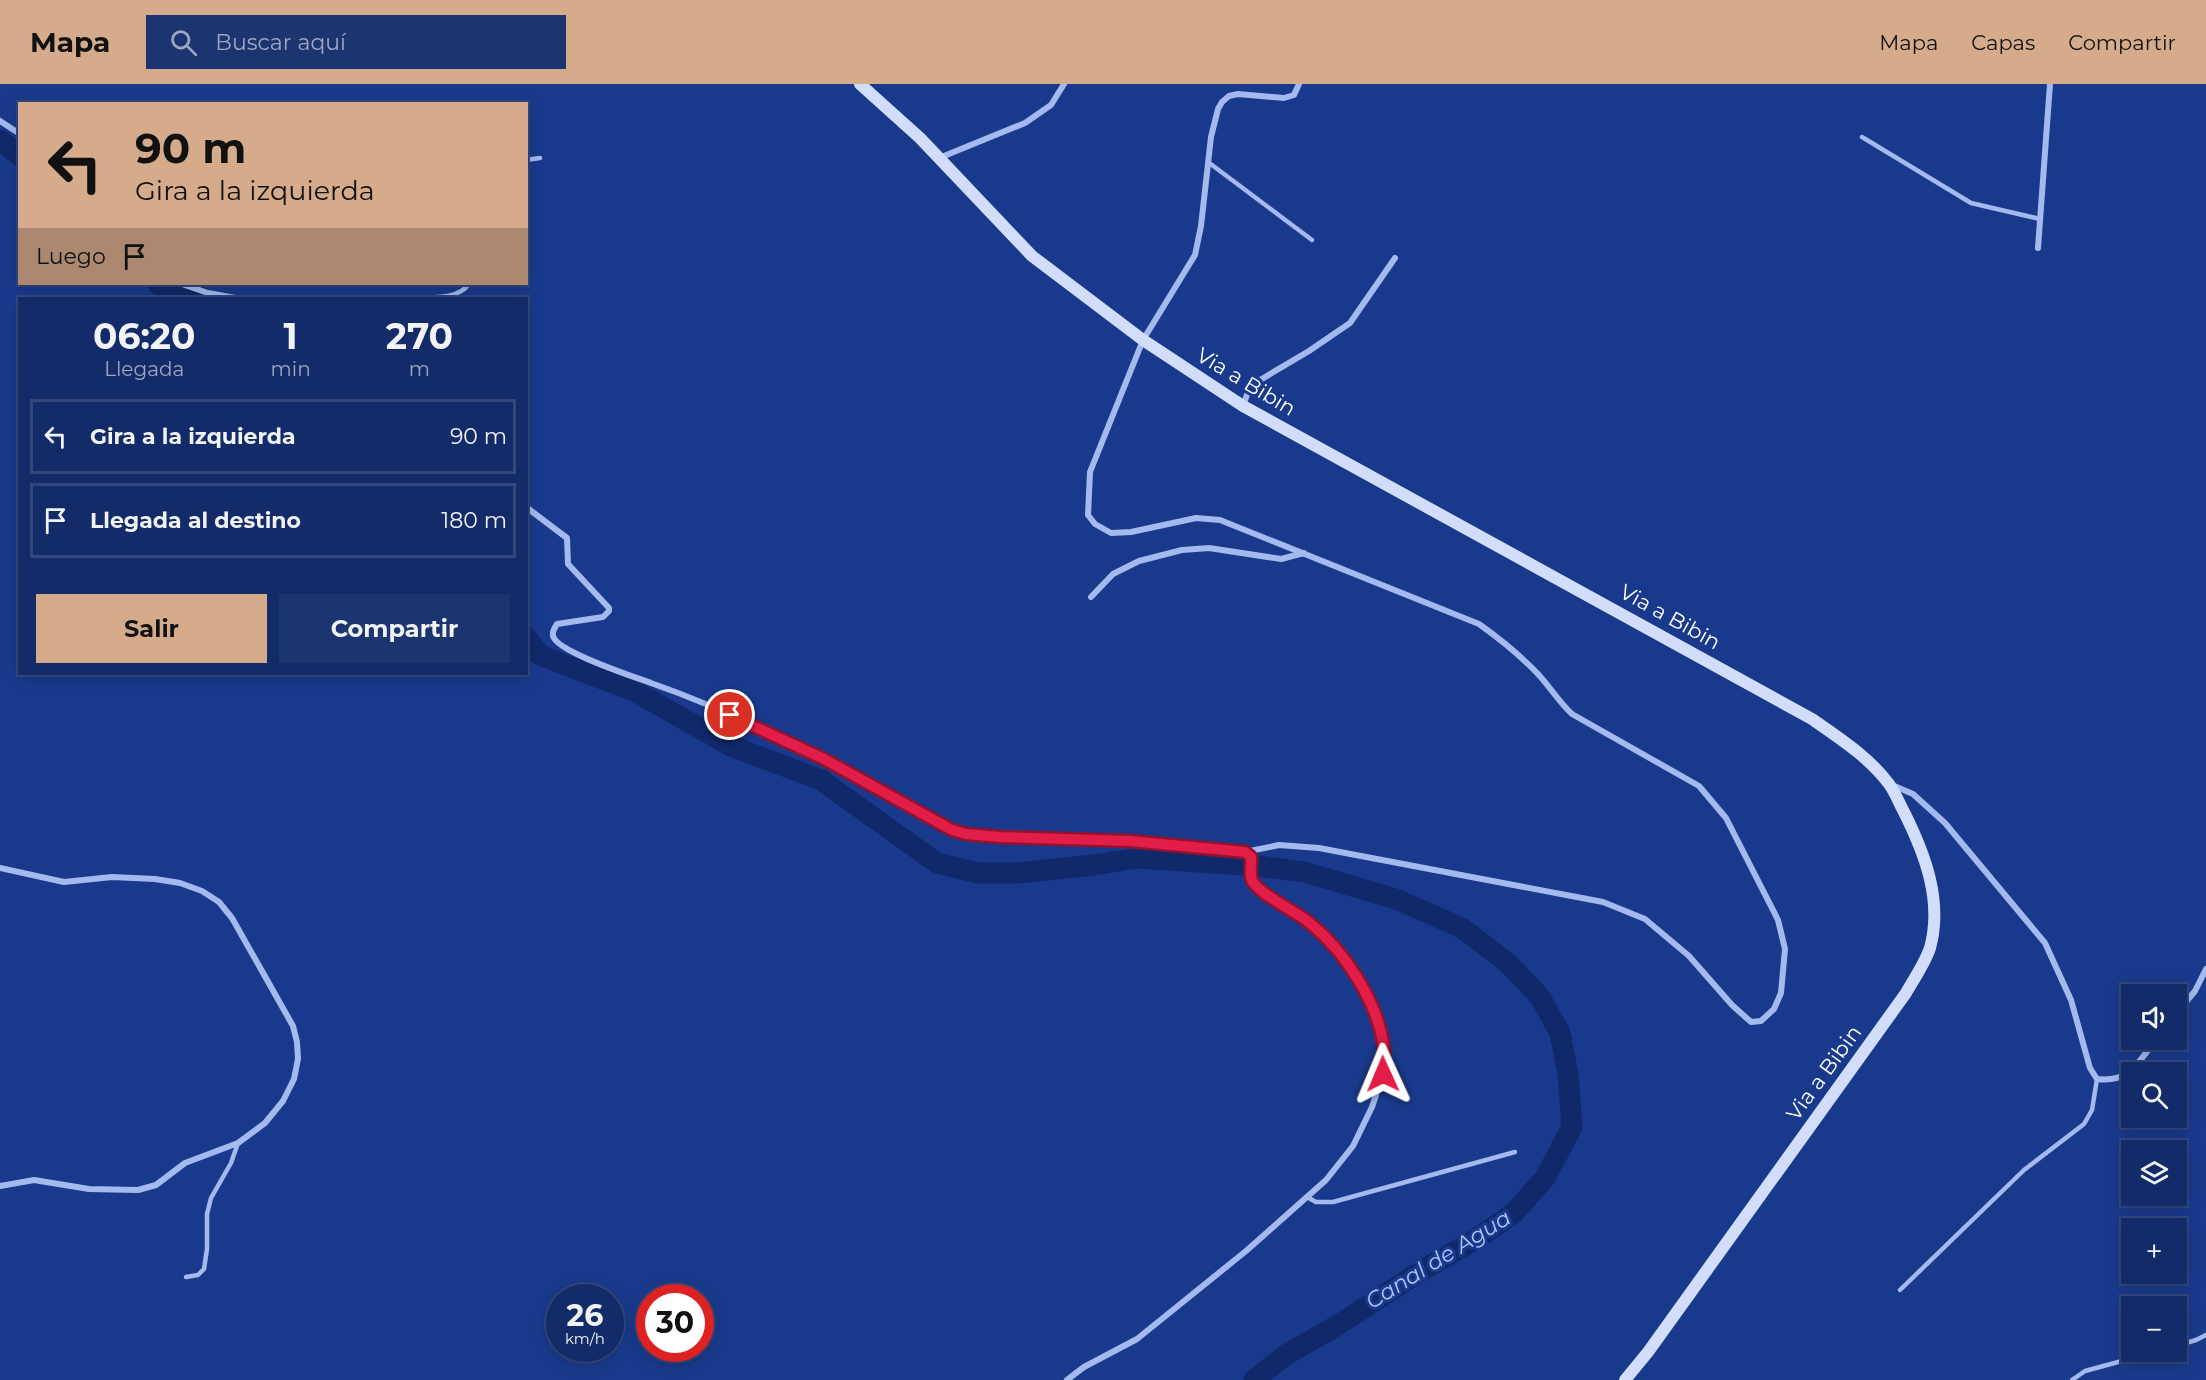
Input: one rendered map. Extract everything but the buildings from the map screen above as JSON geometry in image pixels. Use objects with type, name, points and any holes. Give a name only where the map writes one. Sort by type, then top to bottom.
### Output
[{"type":"street","name":"Via a Bibin","points":[[860,84],[920,138],[1032,256],[1143,340],[1243,406],[1812,719],[1857,751],[1888,784],[1917,838],[1931,880],[1935,908],[1929,950],[1899,1002],[1648,1352],[1625,1380]]},
{"type":"street","points":[[938,158],[1025,123],[1051,105],[1064,84]]},
{"type":"street","points":[[528,509],[567,538],[568,564],[609,608],[609,612],[603,617],[557,624],[554,629],[554,638],[560,645],[594,662],[730,715],[824,759],[952,830],[966,834],[1000,837],[1130,841],[1245,852],[1279,845],[1319,848],[1603,902],[1645,919],[1689,956],[1732,1005],[1751,1022],[1761,1021],[1774,1010],[1781,993],[1785,949],[1778,920],[1726,818],[1699,786],[1572,714],[1508,645],[1479,624],[1220,520],[1196,518],[1131,532],[1112,533],[1095,524],[1088,515],[1090,472],[1143,340],[1195,255],[1201,226],[1211,137],[1218,109],[1229,96],[1238,94],[1284,98],[1294,95],[1299,84]]},
{"type":"street","points":[[2038,248],[2050,84]]},
{"type":"street","points":[[0,121],[18,133]]},
{"type":"street","points":[[1243,406],[1248,392],[1255,383],[1350,323],[1395,258]]},
{"type":"street","points":[[185,285],[228,297]]},
{"type":"street","points":[[1091,597],[1113,574],[1138,561],[1182,550],[1209,548],[1281,559],[1304,553]]},
{"type":"street","points":[[1888,784],[1913,794],[1945,823],[2045,943],[2071,1000],[2090,1068],[2097,1079],[2111,1080],[2128,1074],[2148,1050]]},
{"type":"street","points":[[1066,1380],[1084,1367],[1137,1339],[1246,1251],[1307,1197],[1326,1180],[1353,1146],[1372,1107],[1386,1058],[1377,1020],[1368,998],[1344,957],[1308,921],[1258,888],[1252,880],[1251,857],[1245,852]]},
{"type":"street","points":[[0,868],[64,882],[112,877],[155,879],[180,883],[202,891],[219,902],[242,935],[293,1026],[298,1059],[294,1079],[283,1101],[265,1123],[238,1143],[185,1163],[156,1185],[138,1190],[89,1189],[34,1180],[0,1186]]},
{"type":"street","points":[[2187,1001],[2195,991],[2206,969]]},
{"type":"lane","points":[[1862,137],[1971,203],[2040,219]]},
{"type":"lane","points":[[528,160],[540,158]]},
{"type":"lane","points":[[1208,162],[1312,240]]},
{"type":"lane","points":[[425,297],[453,295],[469,285]]},
{"type":"lane","points":[[1900,1290],[2024,1170],[2084,1124],[2092,1110],[2097,1079]]},
{"type":"lane","points":[[186,1276],[198,1275],[204,1269],[208,1242],[207,1214],[211,1198],[231,1163],[238,1143]]},
{"type":"lane","points":[[1307,1197],[1316,1202],[1333,1202],[1515,1152]]},
{"type":"lane","points":[[2187,1343],[2206,1335]]},
{"type":"lane","points":[[2072,1380],[2085,1371],[2121,1361]]},
{"type":"waterway","name":"Canal de Agua","points":[[0,140],[18,154]]},
{"type":"waterway","name":"Canal de Agua","points":[[160,285],[200,297]]},
{"type":"waterway","name":"Canal de Agua","points":[[528,640],[540,655],[636,692],[731,746],[821,780],[937,863],[978,873],[1018,873],[1137,858],[1259,866],[1304,872],[1396,899],[1462,928],[1508,963],[1540,997],[1560,1033],[1568,1075],[1572,1127],[1545,1178],[1514,1213],[1338,1325],[1287,1354],[1254,1380]]},
{"type":"route","points":[[730,715],[824,759],[952,830],[966,834],[1130,841],[1245,852],[1251,857],[1252,880],[1258,888],[1308,921],[1344,957],[1368,998],[1377,1020],[1386,1058],[1383,1074]]}]
